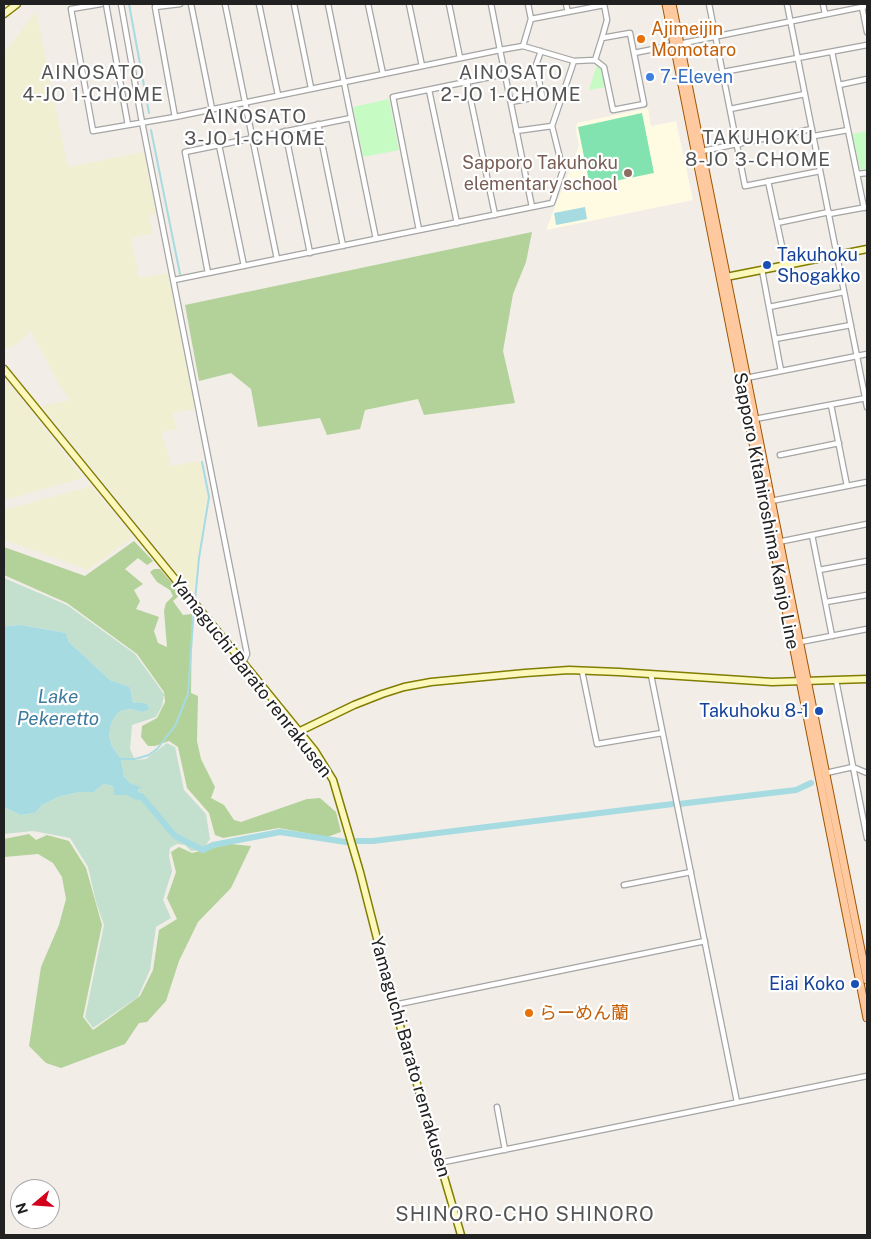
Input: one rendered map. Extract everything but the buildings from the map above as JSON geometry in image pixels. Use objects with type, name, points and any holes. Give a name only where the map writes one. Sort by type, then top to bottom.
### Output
[{"type":"main road","name":"Sapporo Kitahiroshima Kanjo Line","points":[[666,4],[702,152],[723,278]]},
{"type":"main road","name":"Sapporo Kitahiroshima Kanjo Line","points":[[672,4],[677,44],[804,681],[867,1018]]},
{"type":"main road","name":"Sapporo Kitahiroshima Kanjo Line","points":[[743,378],[755,419],[772,501],[776,542],[800,642],[804,681],[826,773],[867,980]]},
{"type":"street","points":[[4,14],[17,4]]},
{"type":"street","points":[[101,4],[70,10],[93,131],[176,117],[523,46],[574,61],[595,60],[604,67],[613,110],[644,104],[630,33],[602,38]]},
{"type":"street","points":[[106,4],[128,125]]},
{"type":"street","points":[[120,4],[247,654],[243,664]]},
{"type":"street","points":[[176,117],[155,7],[180,4]]},
{"type":"street","points":[[191,4],[212,109]]},
{"type":"street","points":[[225,4],[277,259]]},
{"type":"street","points":[[259,4],[278,95]]},
{"type":"street","points":[[294,4],[311,88]]},
{"type":"street","points":[[328,4],[376,239]]},
{"type":"street","points":[[368,4],[383,74]]},
{"type":"street","points":[[409,4],[422,66]]},
{"type":"street","points":[[449,4],[460,58]]},
{"type":"street","points":[[490,4],[532,207]]},
{"type":"street","points":[[523,46],[531,19],[528,4]]},
{"type":"street","points":[[566,4],[568,12]]},
{"type":"street","points":[[531,19],[604,4],[607,20],[595,60]]},
{"type":"street","points":[[709,4],[745,186],[820,171]]},
{"type":"street","points":[[787,4],[867,407]]},
{"type":"street","points":[[823,4],[825,14]]},
{"type":"street","points":[[634,53],[865,6],[867,32]]},
{"type":"street","points":[[723,72],[867,45]]},
{"type":"street","points":[[510,102],[542,96],[536,65],[541,51]]},
{"type":"street","points":[[777,223],[865,207],[832,52]]},
{"type":"street","points":[[174,280],[552,203],[563,170],[552,126],[574,61]]},
{"type":"street","points":[[419,230],[392,97],[505,74]]},
{"type":"street","points":[[839,85],[867,79]]},
{"type":"street","points":[[467,82],[495,215]]},
{"type":"street","points":[[429,90],[457,222]]},
{"type":"street","points":[[730,109],[805,94]]},
{"type":"street","points":[[208,274],[185,152],[351,118]]},
{"type":"street","points":[[318,124],[343,246]]},
{"type":"street","points":[[516,131],[552,126]]},
{"type":"street","points":[[702,152],[812,129]]},
{"type":"street","points":[[814,136],[848,130]]},
{"type":"street","points":[[285,131],[310,253]]},
{"type":"street","points":[[219,145],[244,266]]},
{"type":"street","points":[[857,174],[867,172]]},
{"type":"street","points":[[768,181],[786,265]]},
{"type":"street","points":[[723,278],[867,249]]},
{"type":"street","points":[[762,270],[782,371]]},
{"type":"street","points":[[769,307],[844,292]]},
{"type":"street","points":[[775,339],[851,325]]},
{"type":"street","points":[[743,378],[867,354]]},
{"type":"street","name":"Yamaguchi Barato renrakusen","points":[[4,369],[314,751],[333,780],[439,1164],[461,1235]]},
{"type":"street","points":[[755,419],[866,398]]},
{"type":"street","points":[[831,405],[847,486]]},
{"type":"street","points":[[780,455],[839,443]]},
{"type":"street","points":[[772,501],[867,482]]},
{"type":"street","points":[[776,542],[867,524]]},
{"type":"street","points":[[812,535],[832,636]]},
{"type":"street","points":[[819,570],[867,561]]},
{"type":"street","points":[[826,602],[867,595]]},
{"type":"street","points":[[800,642],[867,629]]},
{"type":"street","points":[[582,671],[597,744],[662,733]]},
{"type":"street","points":[[298,732],[354,705],[404,687],[431,682],[525,673],[582,671],[772,682],[867,679]]},
{"type":"street","points":[[651,675],[738,1102]]},
{"type":"street","points":[[836,680],[867,838]]},
{"type":"street","points":[[826,773],[853,767],[867,773]]},
{"type":"street","points":[[860,804],[867,808]]},
{"type":"street","points":[[624,886],[691,872]]},
{"type":"street","points":[[394,1004],[705,941]]},
{"type":"street","points":[[439,1164],[867,1076]]},
{"type":"street","points":[[497,1106],[505,1150]]},
{"type":"shaded area","points":[[36,12],[68,167],[144,152],[156,214],[149,216],[153,233],[131,238],[139,278],[168,273],[195,409],[173,413],[177,429],[162,432],[171,466],[200,461],[207,497],[193,592],[42,406],[70,400],[59,385],[31,331],[13,347],[4,349],[4,53]]},
{"type":"shaded area","name":"Sapporo Takuhoku elementary school","points":[[648,108],[651,126],[676,121],[693,200],[546,230],[579,146],[576,130],[577,123]]},
{"type":"shaded area","points":[[4,378],[83,478],[4,500]]},
{"type":"shaded area","points":[[91,486],[133,537],[88,570],[4,540],[4,510]]},
{"type":"green space","points":[[597,65],[601,69],[605,87],[589,90]]},
{"type":"green space","points":[[389,99],[399,150],[363,157],[353,107]]},
{"type":"green space","points":[[642,113],[654,173],[590,186],[578,127]]},
{"type":"green space","points":[[867,131],[867,169],[862,170],[852,134]]},
{"type":"green space","points":[[532,232],[526,262],[513,294],[503,351],[515,403],[424,415],[418,399],[365,410],[360,429],[327,435],[320,418],[258,427],[251,389],[231,373],[199,381],[185,305]]},
{"type":"green space","points":[[134,541],[153,561],[147,565],[138,558],[125,569],[143,584],[134,590],[140,601],[136,609],[159,617],[154,631],[158,643],[167,647],[164,611],[166,603],[173,596],[170,590],[157,582],[150,572],[154,569],[160,569],[181,594],[173,601],[183,615],[192,614],[191,693],[198,696],[197,741],[201,759],[215,787],[211,798],[224,805],[234,820],[241,822],[307,799],[320,798],[336,812],[341,832],[327,837],[279,828],[223,838],[215,835],[209,813],[187,788],[178,747],[169,741],[155,746],[148,746],[141,737],[142,726],[157,718],[165,702],[164,692],[137,654],[67,603],[4,575],[4,547],[85,576]]},
{"type":"green space","points":[[4,578],[67,605],[135,654],[164,694],[162,706],[156,717],[132,725],[130,749],[135,760],[146,759],[167,743],[175,747],[184,790],[206,814],[210,839],[203,850],[191,851],[185,845],[177,844],[170,848],[169,856],[172,871],[163,900],[171,918],[156,927],[150,970],[138,997],[93,1028],[85,1017],[104,925],[96,902],[88,867],[70,838],[33,831],[4,834],[4,807],[20,815],[35,813],[42,805],[60,796],[81,792],[94,792],[103,784],[113,786],[115,795],[127,795],[138,792],[140,788],[130,783],[124,776],[121,759],[112,746],[109,736],[111,724],[120,711],[131,709],[143,712],[150,709],[147,704],[133,703],[130,687],[110,680],[69,642],[66,633],[22,625],[4,626]]},
{"type":"green space","points":[[29,834],[36,840],[47,835],[69,841],[86,868],[102,925],[83,1017],[93,1030],[140,996],[153,970],[159,930],[177,919],[167,898],[176,872],[171,852],[179,847],[192,853],[230,844],[251,846],[231,888],[198,922],[179,961],[166,1001],[147,1022],[139,1023],[125,1044],[61,1068],[46,1063],[29,1046],[41,967],[59,925],[66,899],[62,877],[53,863],[38,854],[4,857],[4,839]]},
{"type":"water","points":[[585,207],[587,219],[556,225],[554,213]]},
{"type":"water","name":"Lake Pekeretto","points":[[22,625],[66,633],[69,642],[110,680],[130,687],[133,703],[147,704],[150,709],[143,712],[131,709],[120,711],[111,724],[109,736],[112,746],[121,759],[124,776],[130,783],[143,788],[140,788],[138,791],[141,796],[138,801],[127,795],[114,795],[113,786],[103,784],[94,792],[81,792],[60,796],[42,805],[35,813],[20,815],[4,807],[4,626]]},
{"type":"waterway","points":[[129,4],[149,113]]},
{"type":"waterway","points":[[151,130],[180,274]]},
{"type":"waterway","points":[[195,600],[199,558],[209,497],[202,462]]},
{"type":"waterway","points":[[120,759],[135,759],[149,755],[157,749],[175,726],[188,694],[194,607]]},
{"type":"waterway","points":[[679,804],[796,790],[811,783]]},
{"type":"waterway","points":[[141,796],[175,836],[203,850],[213,845],[280,832],[346,842]]},
{"type":"waterway","points":[[357,841],[373,841],[673,804]]},
{"type":"place","name":"Ajimeijin Momotaro","points":[[641,39]]},
{"type":"place","name":"7-Eleven","points":[[650,77]]},
{"type":"place","name":"Sapporo Takuhoku elementary school","points":[[628,173]]},
{"type":"place","name":"Takuhoku Shogakko","points":[[767,265]]},
{"type":"place","name":"Takuhoku 8-1","points":[[819,711]]},
{"type":"place","name":"Eiai Koko","points":[[855,984]]},
{"type":"place","name":"らーめん蘭","points":[[529,1013]]},
{"type":"district","name":"AINOSATO 4-JO 1-CHOME","points":[[93,84]]},
{"type":"district","name":"AINOSATO 2-JO 1-CHOME","points":[[511,84]]},
{"type":"district","name":"AINOSATO 3-JO 1-CHOME","points":[[255,128]]},
{"type":"district","name":"TAKUHOKU 8-JO 3-CHOME","points":[[758,149]]},
{"type":"district","name":"SHINORO-CHO SHINORO","points":[[525,1215]]}]
